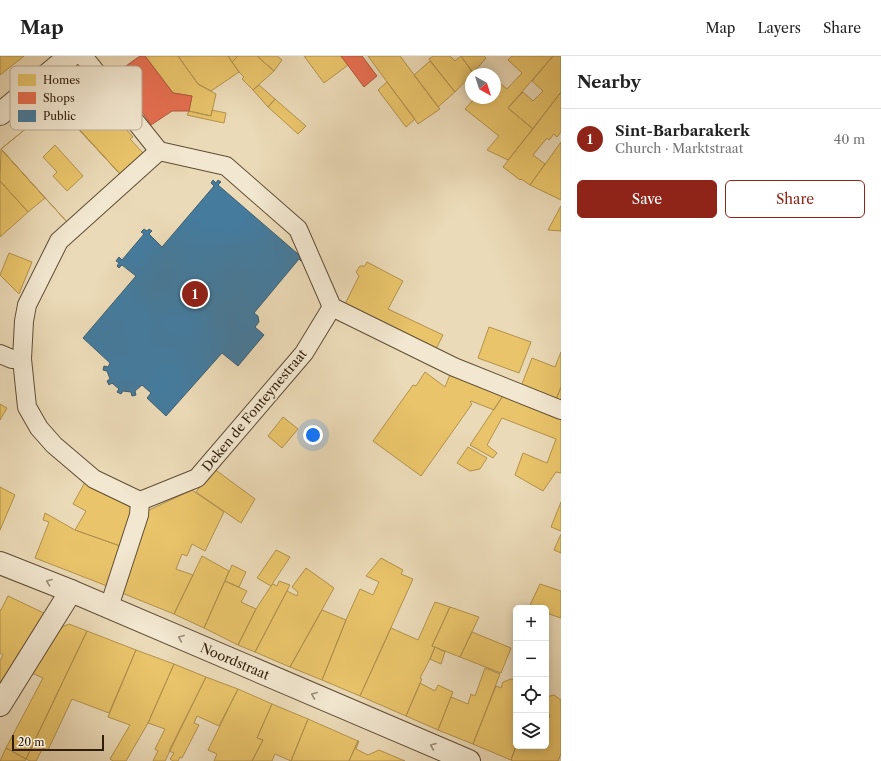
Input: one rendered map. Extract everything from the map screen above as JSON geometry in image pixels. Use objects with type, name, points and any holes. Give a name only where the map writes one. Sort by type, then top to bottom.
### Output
[{"type":"street","points":[[58,66],[70,56]]},
{"type":"street","points":[[0,114],[10,106]]},
{"type":"street","name":"Noordstraat","points":[[0,563],[109,607],[469,761]]},
{"type":"street","points":[[0,705],[71,591]]},
{"type":"lane","points":[[83,56],[91,66]]},
{"type":"lane","points":[[142,129],[159,150],[226,166],[298,229],[332,307],[454,367],[561,410]]},
{"type":"lane","points":[[109,607],[139,515],[140,502],[94,479],[54,446],[39,428],[27,407],[22,359],[24,321],[27,305],[59,241],[159,150]]},
{"type":"lane","name":"Deken de Fonteynestraat","points":[[140,502],[197,478],[304,353],[332,307]]},
{"type":"lane","points":[[0,354],[12,358],[22,359]]},
{"type":"building: Homes","points":[[0,56],[24,56],[10,66],[0,75]]},
{"type":"building: Homes","points":[[145,56],[178,56],[198,84],[216,94],[211,116],[189,111],[192,96],[173,93]]},
{"type":"building: Homes","points":[[178,56],[228,56],[239,72],[211,91],[198,84]]},
{"type":"building: Homes","points":[[228,56],[238,56],[232,62]]},
{"type":"building: Homes","points":[[238,56],[257,56],[274,71],[253,90],[242,79],[244,77],[232,62]]},
{"type":"building: Homes","points":[[257,56],[277,56],[282,60],[274,71]]},
{"type":"building: Homes","points":[[304,56],[341,56],[348,65],[324,83]]},
{"type":"building: Homes","points":[[368,56],[400,56],[440,109],[418,124]]},
{"type":"building: Homes","points":[[433,56],[450,56],[455,61],[461,56],[469,68],[465,68],[465,81],[455,92],[429,59]]},
{"type":"building: Homes","points":[[461,56],[484,56],[486,58],[477,68],[469,68]]},
{"type":"building: Homes","points":[[512,56],[553,56],[508,108],[533,129],[508,160],[487,150],[499,136],[465,109],[470,104],[501,104],[501,84],[507,89],[522,73],[508,60]]},
{"type":"building: Homes","points":[[553,56],[561,56],[561,92],[533,129],[508,108],[523,92],[533,101],[543,91],[532,81]]},
{"type":"building: Homes","points":[[430,61],[455,92],[438,107],[414,75]]},
{"type":"building: Homes","points":[[387,82],[415,119],[406,127],[378,90]]},
{"type":"building: Homes","points":[[259,85],[275,99],[268,107],[253,90]]},
{"type":"building: Homes","points":[[561,92],[561,132],[557,137],[554,134],[549,140],[547,138],[533,155],[545,164],[530,185],[521,179],[520,180],[503,167]]},
{"type":"building: Homes","points":[[275,99],[306,126],[298,134],[268,107]]},
{"type":"building: Homes","points":[[212,110],[226,113],[224,123],[187,115],[189,111],[211,116]]},
{"type":"building: Homes","points":[[24,130],[80,130],[120,174],[67,222],[1,149]],"holes":[[[55,145],[83,176],[67,191],[53,176],[57,172],[43,157]]]},
{"type":"building: Homes","points":[[24,130],[80,130],[120,174],[67,222],[1,149]]},
{"type":"building: Homes","points":[[79,130],[127,130],[133,137],[130,139],[143,153],[120,174]]},
{"type":"building: Homes","points":[[561,142],[561,200],[530,185]]},
{"type":"building: Homes","points":[[1,149],[45,198],[28,212],[0,181]]},
{"type":"building: Homes","points":[[0,181],[28,212],[0,237]]},
{"type":"building: Homes","points":[[561,206],[561,231],[548,230]]},
{"type":"building: Homes","points":[[9,253],[32,262],[19,294],[0,275]]},
{"type":"building: Homes","points":[[367,262],[403,281],[388,309],[443,335],[435,351],[345,304],[359,276],[356,272],[360,266],[365,266]]},
{"type":"building: Homes","points":[[489,327],[531,342],[519,373],[478,358]]},
{"type":"building: Homes","points":[[561,352],[561,387],[555,402],[520,389],[532,358],[555,367]]},
{"type":"building: Homes","points":[[425,372],[445,387],[451,372],[504,394],[494,410],[471,401],[470,402],[472,404],[421,476],[373,441],[413,385],[416,386]]},
{"type":"building: Homes","points":[[561,387],[561,404],[555,402]]},
{"type":"building: Homes","points":[[504,394],[561,416],[561,473],[556,472],[543,491],[515,475],[523,453],[547,463],[556,439],[502,418],[487,445],[497,453],[493,458],[470,445]]},
{"type":"building: Homes","points":[[0,404],[7,408],[0,420]]},
{"type":"building: Homes","points":[[283,417],[298,429],[282,448],[268,436]]},
{"type":"building: Homes","points":[[468,447],[487,458],[480,469],[470,471],[457,463]]},
{"type":"building: Homes","points":[[213,468],[255,499],[241,523],[196,492]]},
{"type":"building: Homes","points":[[85,482],[134,509],[123,547],[75,530],[86,511],[73,504]]},
{"type":"building: Homes","points":[[0,487],[15,495],[0,530]]},
{"type":"building: Homes","points":[[192,490],[224,512],[205,551],[192,544],[187,556],[182,554],[176,569],[193,575],[174,614],[122,593],[147,511]]},
{"type":"building: Homes","points":[[561,502],[561,531],[551,527]]},
{"type":"building: Homes","points":[[45,513],[75,530],[123,547],[107,586],[35,558],[49,522],[43,520]]},
{"type":"building: Homes","points":[[561,534],[561,553],[554,550]]},
{"type":"building: Homes","points":[[276,550],[290,557],[271,586],[257,578]]},
{"type":"building: Homes","points":[[202,556],[229,571],[204,628],[174,614]]},
{"type":"building: Homes","points":[[381,558],[403,570],[401,574],[413,579],[360,696],[322,680],[360,589],[373,595],[379,582],[366,576]]},
{"type":"building: Homes","points":[[232,565],[246,572],[239,587],[225,581]]},
{"type":"building: Homes","points":[[306,568],[334,588],[290,667],[255,652],[287,591],[297,596],[298,592],[292,587]]},
{"type":"building: Homes","points":[[225,581],[247,591],[241,602],[256,609],[238,645],[204,628]]},
{"type":"building: Homes","points":[[279,581],[290,585],[255,652],[238,645],[256,609],[271,586],[273,584],[277,586]]},
{"type":"building: Homes","points":[[540,584],[561,591],[561,618],[549,614],[549,605],[530,605]]},
{"type":"building: Homes","points":[[8,596],[48,615],[0,691],[0,661],[3,655],[0,653],[0,610]]},
{"type":"building: Homes","points":[[435,602],[450,607],[432,646],[435,647],[420,678],[422,679],[406,716],[360,696],[391,628],[418,640]]},
{"type":"building: Homes","points":[[450,607],[479,617],[460,657],[432,646]]},
{"type":"building: Homes","points":[[322,610],[346,620],[322,680],[290,667]]},
{"type":"building: Homes","points":[[69,624],[87,631],[26,759],[6,748],[43,678],[32,673],[62,627]]},
{"type":"building: Homes","points":[[87,631],[136,650],[109,713],[72,699],[48,750],[43,748],[36,761],[30,761],[26,759]]},
{"type":"building: Homes","points":[[472,632],[511,648],[501,673],[460,657]]},
{"type":"building: Homes","points":[[435,647],[445,652],[441,664],[430,659]]},
{"type":"building: Homes","points":[[136,650],[174,664],[148,723],[126,761],[113,761],[110,759],[130,725],[108,717]]},
{"type":"building: Homes","points":[[174,664],[206,677],[165,761],[153,761],[158,751],[155,749],[165,729],[148,723]]},
{"type":"building: Homes","points":[[485,668],[500,674],[473,744],[438,730],[451,697],[468,704],[471,694],[475,696]]},
{"type":"building: Homes","points":[[206,677],[238,689],[219,726],[197,716],[194,723],[199,725],[182,758],[180,757],[178,761],[173,761],[170,759],[174,753],[169,751]]},
{"type":"building: Homes","points":[[511,679],[513,680],[513,749],[515,749],[511,760],[473,744],[496,686],[501,688],[503,682]]},
{"type":"building: Homes","points":[[420,683],[435,691],[438,685],[453,692],[438,730],[406,716]]},
{"type":"building: Homes","points":[[238,689],[272,704],[257,738],[263,740],[252,761],[214,761],[217,754],[208,750]]},
{"type":"building: Homes","points":[[554,695],[561,700],[561,754],[558,761],[511,760],[515,749],[549,749],[549,696]]},
{"type":"building: Homes","points":[[272,704],[308,719],[291,761],[275,754],[272,761],[252,761],[263,740],[257,738]]},
{"type":"building: Homes","points":[[308,719],[358,741],[349,761],[291,761]]},
{"type":"building: Homes","points":[[358,741],[356,749],[368,755],[379,750],[405,761],[349,761]]},
{"type":"building: Homes","points":[[6,748],[26,759],[25,761],[0,761]]},
{"type":"building: Shops","points":[[140,56],[145,56],[173,93],[192,96],[189,111],[172,111],[151,125],[142,112],[142,66],[126,66]]},
{"type":"building: Shops","points":[[341,56],[362,56],[377,76],[364,87]]},
{"type":"building: Public","points":[[213,180],[216,183],[218,180],[221,182],[218,185],[298,254],[300,251],[303,259],[301,261],[299,259],[254,313],[258,316],[259,322],[255,327],[264,335],[238,366],[222,353],[166,416],[147,398],[151,393],[142,385],[135,391],[136,395],[132,396],[131,392],[123,391],[121,394],[117,392],[119,389],[112,383],[109,385],[107,381],[110,379],[107,371],[103,370],[104,366],[108,367],[110,363],[83,338],[136,276],[122,265],[119,268],[117,266],[119,263],[116,261],[119,257],[122,260],[144,234],[141,232],[144,229],[147,231],[149,229],[152,231],[149,234],[162,247],[214,186],[211,183]]},
{"type":"place","name":"Sint-Barbarakerk","points":[[195,294]]}]
